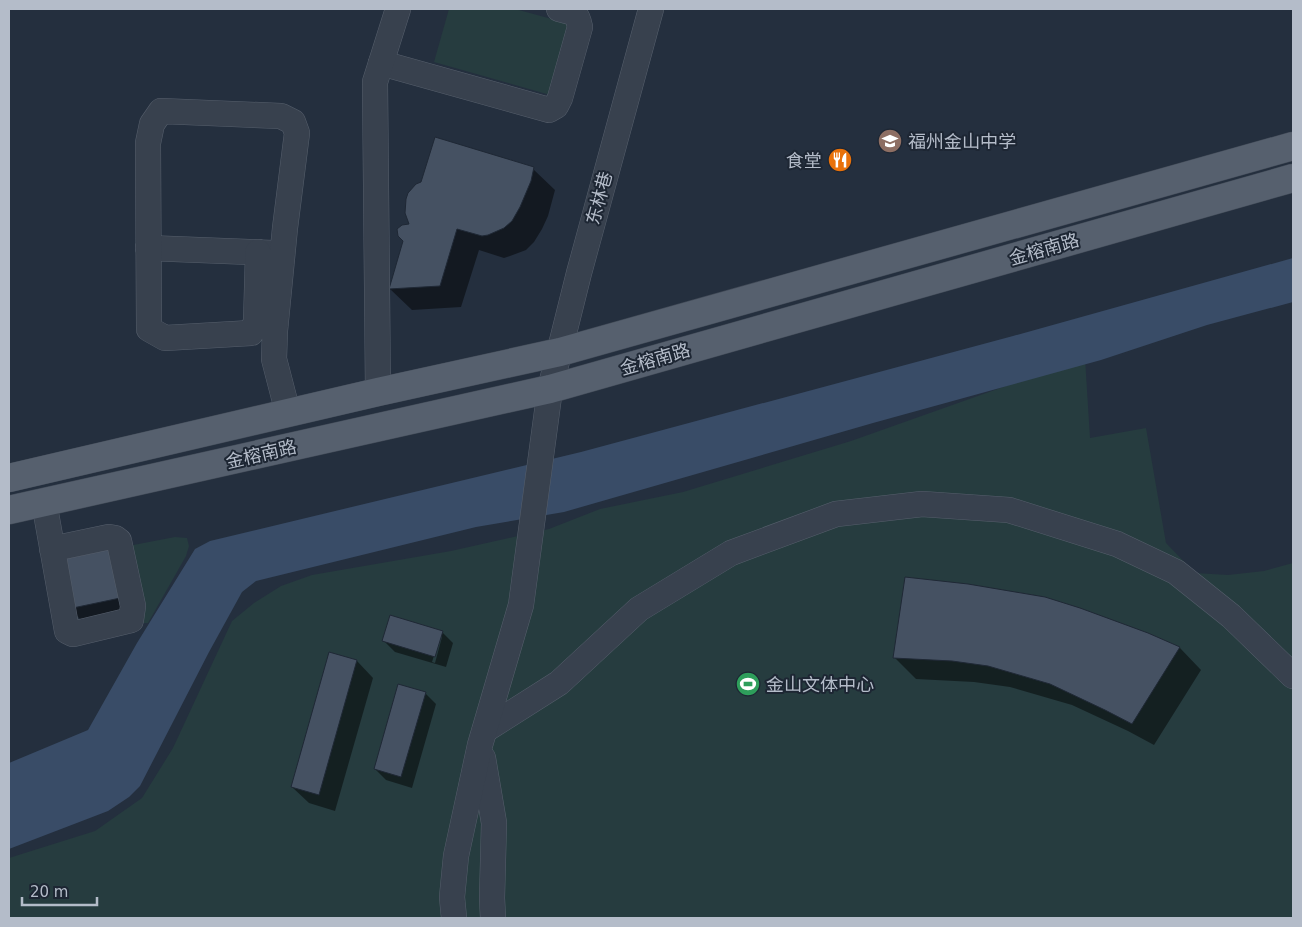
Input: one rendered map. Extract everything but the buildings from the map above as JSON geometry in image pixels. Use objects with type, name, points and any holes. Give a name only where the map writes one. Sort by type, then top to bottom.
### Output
[{"type":"main road","name":"金榕南路","points":[[9,478],[378,392],[560,352],[1293,146]]},
{"type":"main road","name":"金榕南路","points":[[9,510],[550,389],[1293,178]]},
{"type":"street","points":[[378,392],[375,82],[398,9]]},
{"type":"street","points":[[381,63],[549,110],[556,106],[560,98],[580,26],[575,13],[559,9]]},
{"type":"street","name":"东林巷","points":[[454,918],[452,896],[456,856],[483,738],[522,605],[550,389],[579,273],[651,9]]},
{"type":"street","points":[[161,111],[281,116],[292,122],[297,133],[270,253],[256,322],[251,333],[165,338],[149,330],[148,143],[152,124],[161,111]]},
{"type":"street","points":[[148,248],[270,253]]},
{"type":"street","points":[[270,253],[275,331],[274,359],[288,413]]},
{"type":"street","points":[[44,502],[52,549]]},
{"type":"street","points":[[493,918],[494,823],[483,738],[559,683],[639,609],[731,553],[836,514],[922,504],[1010,510],[1117,544],[1176,572],[1232,616],[1293,676]]},
{"type":"green space","points":[[449,9],[515,9],[570,24],[550,95],[434,62]]},
{"type":"green space","name":"金山文体中心","points":[[1085,358],[1090,438],[1146,428],[1166,543],[1195,573],[1228,575],[1264,571],[1293,563],[1293,918],[9,918],[9,858],[95,831],[142,798],[173,748],[232,621],[254,603],[281,586],[312,575],[451,551],[549,529],[600,509],[683,492],[851,441]]},
{"type":"green space","points":[[175,537],[187,538],[189,546],[186,556],[148,623],[142,623],[123,547]]},
{"type":"water","points":[[1293,258],[1293,302],[1207,325],[1101,360],[564,512],[476,527],[256,581],[242,592],[140,786],[129,797],[108,811],[9,849],[9,763],[88,730],[137,643],[195,549],[210,541],[581,452],[1013,336]]},
{"type":"place","name":"福州金山中学","points":[[890,141]]},
{"type":"place","name":"食堂","points":[[840,160]]},
{"type":"place","name":"金山文体中心","points":[[748,684]]}]
